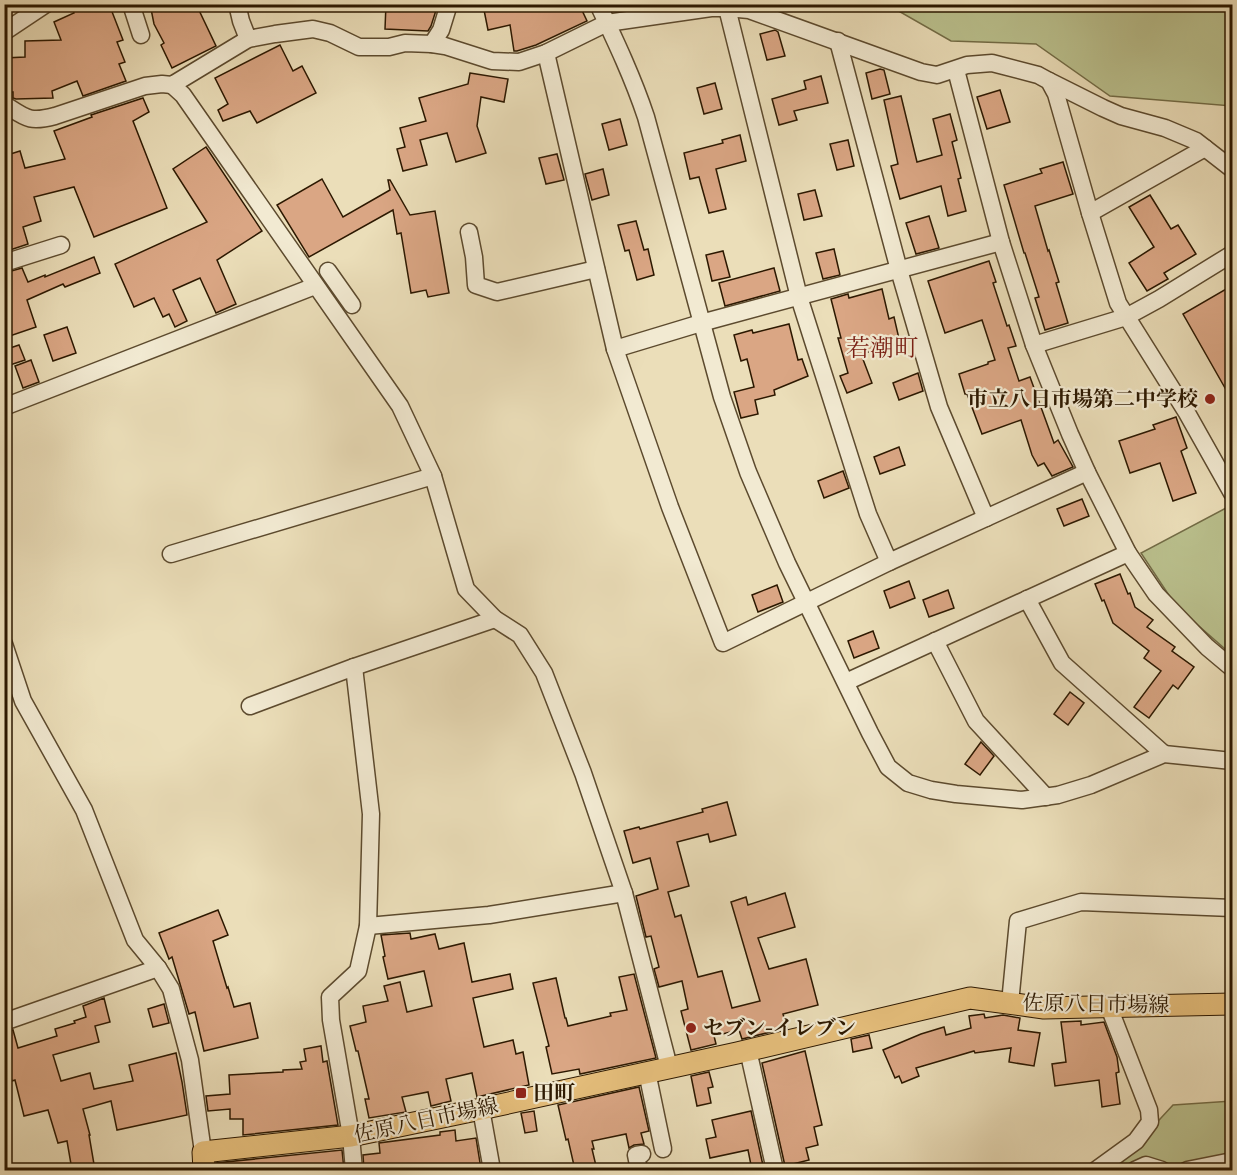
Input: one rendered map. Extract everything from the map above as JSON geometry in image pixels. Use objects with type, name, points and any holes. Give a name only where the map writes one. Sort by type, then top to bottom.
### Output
[{"type":"main road","name":"佐原八日市場線","points":[[203,1161],[351,1136],[482,1109],[509,1109],[647,1072],[970,998],[1044,1008],[1233,1004]]},
{"type":"street","points":[[4,32],[46,4]]},
{"type":"street","points":[[131,4],[141,35]]},
{"type":"street","points":[[237,4],[248,39]]},
{"type":"street","points":[[432,44],[441,30],[449,4]]},
{"type":"street","points":[[598,4],[638,92],[722,397],[748,472],[767,519],[888,767],[908,783],[931,790],[1022,800],[1058,795],[1091,785],[1164,754],[1233,761]]},
{"type":"street","points":[[172,85],[248,39],[275,34],[313,29],[330,33],[359,47],[405,43],[432,44],[492,61],[519,62],[546,53],[607,23],[711,8],[728,8],[749,10],[921,72],[937,75],[967,65],[992,63],[1038,75],[1112,112],[1197,141],[1233,168]]},
{"type":"street","points":[[728,8],[799,297],[868,514],[889,562]]},
{"type":"street","points":[[838,41],[899,270],[939,407],[986,518]]},
{"type":"street","points":[[546,53],[615,349],[670,507],[723,643],[889,562],[1087,472]]},
{"type":"street","points":[[956,70],[1001,242],[1034,345],[1087,472],[1128,553],[1156,594],[1207,647],[1233,668]]},
{"type":"street","points":[[1050,81],[1056,94],[1118,303],[1187,413],[1233,493]]},
{"type":"street","points":[[4,104],[27,119],[40,120],[145,86],[172,85],[183,95],[400,406],[433,476],[466,589],[495,619],[520,635],[544,673],[583,773],[624,893],[669,1067]]},
{"type":"street","points":[[1090,213],[1206,148]]},
{"type":"street","points":[[470,232],[476,285],[497,292],[596,269]]},
{"type":"street","points":[[615,349],[701,323],[1001,242]]},
{"type":"street","points":[[4,263],[61,245]]},
{"type":"street","points":[[1034,345],[1126,316],[1159,299],[1233,254]]},
{"type":"street","points":[[328,272],[352,305]]},
{"type":"street","points":[[4,407],[315,286]]},
{"type":"street","points":[[171,555],[433,476]]},
{"type":"street","points":[[846,682],[1128,553]]},
{"type":"street","points":[[1027,599],[1062,663],[1164,754]]},
{"type":"street","points":[[250,706],[354,667],[495,619]]},
{"type":"street","points":[[935,641],[976,721],[1046,796]]},
{"type":"street","points":[[4,644],[23,701],[84,810],[135,940],[158,968],[171,989],[190,1059],[203,1161]]},
{"type":"street","points":[[354,667],[371,814],[368,926],[358,971],[330,997],[331,1020],[351,1136],[354,1170]]},
{"type":"street","points":[[368,926],[489,915],[624,893]]},
{"type":"street","points":[[1010,1003],[1018,921],[1081,902],[1233,908]]},
{"type":"street","points":[[4,1022],[158,968]]},
{"type":"street","points":[[1096,1170],[1136,1141],[1150,1122],[1149,1110],[1109,1007]]},
{"type":"street","points":[[748,1050],[775,1170]]},
{"type":"street","points":[[647,1072],[663,1149]]},
{"type":"street","points":[[482,1109],[492,1170]]},
{"type":"street","points":[[1187,1170],[1233,1161]]},
{"type":"street","points":[[1135,1170],[1146,1165],[1162,1170]]},
{"type":"green space","points":[[888,5],[1223,5],[1232,19],[1232,106],[1110,96],[1036,44],[951,41]]},
{"type":"green space","points":[[1226,508],[1232,517],[1232,655],[1176,606],[1141,553]]},
{"type":"green space","points":[[1232,1101],[1232,1170],[1101,1170],[1137,1144],[1173,1105]]},
{"type":"building","points":[[83,4],[109,4],[123,40],[117,42],[125,62],[119,64],[126,81],[83,96],[77,81],[52,91],[53,98],[16,99],[13,98],[13,92],[4,92],[4,58],[25,57],[25,41],[61,40],[54,22],[74,13],[72,9]]},
{"type":"building","points":[[150,4],[196,4],[216,46],[172,68],[161,45],[164,43],[154,24]]},
{"type":"building","points":[[386,4],[438,4],[428,31],[385,29]]},
{"type":"building","points":[[507,4],[579,4],[587,21],[536,45],[514,51],[510,25],[488,30],[484,10]]},
{"type":"building","points":[[775,30],[778,32],[785,56],[767,60],[760,34]]},
{"type":"building","points":[[280,45],[293,71],[302,66],[316,93],[257,123],[250,111],[223,121],[218,110],[228,104],[215,78]]},
{"type":"building","points":[[884,70],[890,94],[872,99],[866,73]]},
{"type":"building","points":[[470,73],[508,79],[504,102],[481,97],[477,126],[486,153],[456,162],[447,133],[420,140],[427,165],[403,171],[397,149],[405,147],[400,128],[426,121],[419,98],[468,84]]},
{"type":"building","points":[[821,76],[828,103],[794,111],[797,120],[779,125],[772,99],[806,89],[804,81]]},
{"type":"building","points":[[715,83],[722,109],[704,114],[697,88]]},
{"type":"building","points":[[1000,90],[1010,122],[987,129],[977,97]]},
{"type":"building","points":[[901,96],[917,162],[942,155],[933,119],[950,114],[957,140],[952,142],[961,178],[958,179],[966,211],[948,216],[941,186],[900,199],[891,166],[898,164],[884,100]]},
{"type":"building","points":[[143,98],[149,112],[133,121],[167,208],[94,237],[74,187],[34,197],[41,221],[23,227],[28,244],[4,252],[4,156],[20,151],[25,168],[65,159],[54,131],[92,117],[91,115]]},
{"type":"building","points":[[620,119],[627,145],[609,150],[602,124]]},
{"type":"building","points":[[740,135],[746,161],[716,169],[726,209],[709,213],[699,177],[690,179],[684,153],[723,143],[722,140]]},
{"type":"building","points":[[848,140],[854,166],[837,170],[830,144]]},
{"type":"building","points":[[206,147],[262,231],[217,260],[236,304],[216,313],[200,278],[173,290],[187,321],[175,327],[169,314],[163,317],[154,298],[134,307],[115,264],[207,222],[173,169]]},
{"type":"building","points":[[557,154],[564,180],[546,184],[539,158]]},
{"type":"building","points":[[1063,162],[1073,194],[1035,206],[1059,282],[1056,283],[1068,323],[1045,330],[1035,298],[1039,297],[1004,185],[1042,173],[1040,169]]},
{"type":"building","points":[[603,169],[609,195],[592,200],[585,174]]},
{"type":"building","points":[[322,179],[343,217],[390,190],[388,180],[410,215],[435,211],[449,293],[428,297],[426,290],[411,293],[401,233],[397,234],[393,210],[309,257],[277,205]]},
{"type":"building","points":[[815,190],[822,216],[804,220],[798,194]]},
{"type":"building","points":[[1150,195],[1171,229],[1178,225],[1196,254],[1164,273],[1168,279],[1147,291],[1129,263],[1154,247],[1129,207]]},
{"type":"building","points":[[929,216],[939,248],[916,254],[906,223]]},
{"type":"building","points":[[636,221],[644,250],[648,249],[654,275],[637,280],[629,250],[625,251],[618,225]]},
{"type":"building","points":[[834,249],[840,275],[823,279],[816,253]]},
{"type":"building","points":[[723,251],[730,277],[712,281],[706,255]]},
{"type":"building","points":[[94,257],[100,273],[65,287],[63,284],[27,300],[36,327],[4,338],[4,273],[22,268],[28,282]]},
{"type":"building","points":[[989,261],[996,282],[993,283],[1016,346],[1008,348],[1019,381],[1030,377],[1054,443],[1058,440],[1073,467],[1052,476],[1044,463],[1038,466],[1032,455],[1021,420],[982,434],[959,374],[995,360],[982,320],[945,333],[928,281]]},
{"type":"building","points":[[774,268],[780,291],[725,306],[719,283]]},
{"type":"building","points":[[1233,285],[1233,402],[1183,314]]},
{"type":"building","points":[[882,289],[889,319],[894,317],[900,343],[861,354],[872,383],[847,393],[840,376],[848,373],[838,338],[841,338],[831,299],[848,294],[849,298]]},
{"type":"building","points":[[789,324],[798,360],[802,359],[808,376],[774,390],[775,395],[755,400],[758,414],[741,418],[734,392],[754,387],[747,359],[741,361],[734,335]]},
{"type":"building","points":[[67,327],[76,353],[53,361],[44,335]]},
{"type":"building","points":[[19,345],[25,360],[4,367],[4,350]]},
{"type":"building","points":[[31,360],[39,382],[23,388],[15,366]]},
{"type":"building","points":[[918,373],[923,391],[899,400],[893,383]]},
{"type":"building","points":[[1176,417],[1187,448],[1181,451],[1196,493],[1173,501],[1160,463],[1130,473],[1119,441],[1155,429],[1153,425]]},
{"type":"building","points":[[899,447],[905,465],[880,474],[874,457]]},
{"type":"building","points":[[843,471],[849,488],[824,498],[818,481]]},
{"type":"building","points":[[1082,499],[1089,516],[1064,526],[1057,509]]},
{"type":"building","points":[[1120,574],[1135,607],[1153,620],[1147,627],[1175,647],[1172,651],[1194,667],[1178,689],[1173,685],[1149,718],[1134,707],[1161,671],[1144,658],[1149,651],[1113,623],[1095,584]]},
{"type":"building","points":[[909,581],[915,598],[890,608],[884,591]]},
{"type":"building","points":[[777,585],[783,602],[758,612],[752,595]]},
{"type":"building","points":[[948,590],[954,608],[929,617],[923,600]]},
{"type":"building","points":[[873,631],[879,648],[854,658],[848,641]]},
{"type":"building","points":[[1070,692],[1084,703],[1068,725],[1054,714]]},
{"type":"building","points":[[981,742],[994,756],[980,775],[965,764]]},
{"type":"building","points":[[727,802],[736,835],[710,842],[708,834],[677,842],[689,886],[668,892],[675,917],[681,915],[698,977],[722,971],[732,1008],[760,1001],[731,902],[746,897],[748,905],[785,893],[795,927],[758,938],[769,969],[806,959],[818,1005],[783,1014],[787,1028],[742,1039],[739,1030],[714,1036],[716,1044],[691,1050],[681,1011],[688,1009],[682,981],[659,987],[654,969],[659,967],[651,936],[646,937],[636,896],[658,889],[650,858],[633,863],[624,831],[703,812],[702,809]]},
{"type":"building","points":[[218,910],[228,935],[213,941],[227,988],[234,1007],[250,1003],[258,1038],[204,1051],[195,1012],[189,1014],[172,957],[169,959],[159,933]]},
{"type":"building","points":[[410,933],[411,939],[435,934],[439,949],[464,943],[472,982],[510,974],[513,989],[473,998],[484,1047],[513,1040],[516,1054],[523,1052],[529,1085],[477,1097],[472,1073],[446,1079],[451,1101],[431,1106],[428,1092],[402,1097],[406,1112],[369,1118],[365,1099],[369,1099],[350,1026],[366,1022],[363,1006],[388,1001],[384,986],[400,982],[407,1012],[432,1006],[424,971],[388,979],[381,935]]},
{"type":"building","points":[[634,974],[656,1058],[580,1074],[579,1069],[552,1074],[546,1047],[549,1046],[533,983],[556,978],[568,1026],[627,1010],[619,977]]},
{"type":"building","points":[[104,998],[110,1022],[95,1026],[99,1042],[53,1055],[61,1081],[90,1073],[94,1089],[133,1081],[129,1065],[176,1053],[187,1115],[117,1130],[111,1101],[83,1109],[90,1135],[95,1170],[72,1170],[67,1141],[58,1143],[48,1110],[24,1116],[15,1080],[12,1081],[4,1055],[4,1032],[13,1030],[18,1048],[57,1036],[55,1029],[86,1017],[83,1006]]},
{"type":"building","points":[[164,1004],[169,1023],[153,1027],[148,1009]]},
{"type":"building","points":[[984,1014],[985,1018],[1003,1015],[1020,1018],[1018,1030],[1040,1033],[1034,1066],[1009,1062],[1011,1048],[975,1053],[974,1051],[916,1068],[919,1076],[902,1083],[899,1076],[895,1078],[883,1050],[944,1027],[946,1035],[971,1028],[969,1016]]},
{"type":"building","points":[[1081,1021],[1081,1025],[1104,1022],[1117,1057],[1119,1072],[1116,1073],[1120,1104],[1102,1107],[1099,1080],[1055,1086],[1052,1064],[1066,1062],[1061,1022]]},
{"type":"building","points":[[869,1035],[872,1048],[853,1052],[851,1039]]},
{"type":"building","points":[[321,1046],[323,1062],[327,1061],[338,1125],[243,1135],[243,1119],[230,1119],[230,1109],[208,1111],[206,1096],[230,1094],[229,1075],[302,1069],[300,1062],[306,1061],[304,1049]]},
{"type":"building","points":[[805,1051],[822,1125],[814,1127],[818,1145],[806,1148],[809,1160],[785,1166],[762,1063]]},
{"type":"building","points":[[709,1072],[713,1087],[708,1088],[711,1103],[697,1106],[691,1076]]},
{"type":"building","points":[[639,1087],[649,1131],[641,1133],[644,1144],[629,1148],[626,1134],[592,1141],[597,1170],[575,1170],[558,1105]]},
{"type":"building","points":[[534,1111],[537,1131],[525,1133],[521,1113]]},
{"type":"building","points":[[751,1111],[764,1170],[752,1170],[748,1150],[710,1158],[706,1139],[716,1137],[712,1120]]},
{"type":"building","points":[[455,1130],[456,1141],[476,1138],[481,1169],[472,1170],[470,1164],[425,1170],[364,1170],[363,1155],[380,1153],[379,1143],[440,1135],[440,1132]]},
{"type":"building","points":[[342,1150],[344,1170],[217,1170],[216,1163]]},
{"type":"place","name":"市立八日市場第二中学校","points":[[1210,399]]},
{"type":"place","name":"セブン-イレブン","points":[[691,1028]]},
{"type":"place","name":"田町","points":[[521,1093]]},
{"type":"district","name":"若潮町","points":[[882,348]]}]
